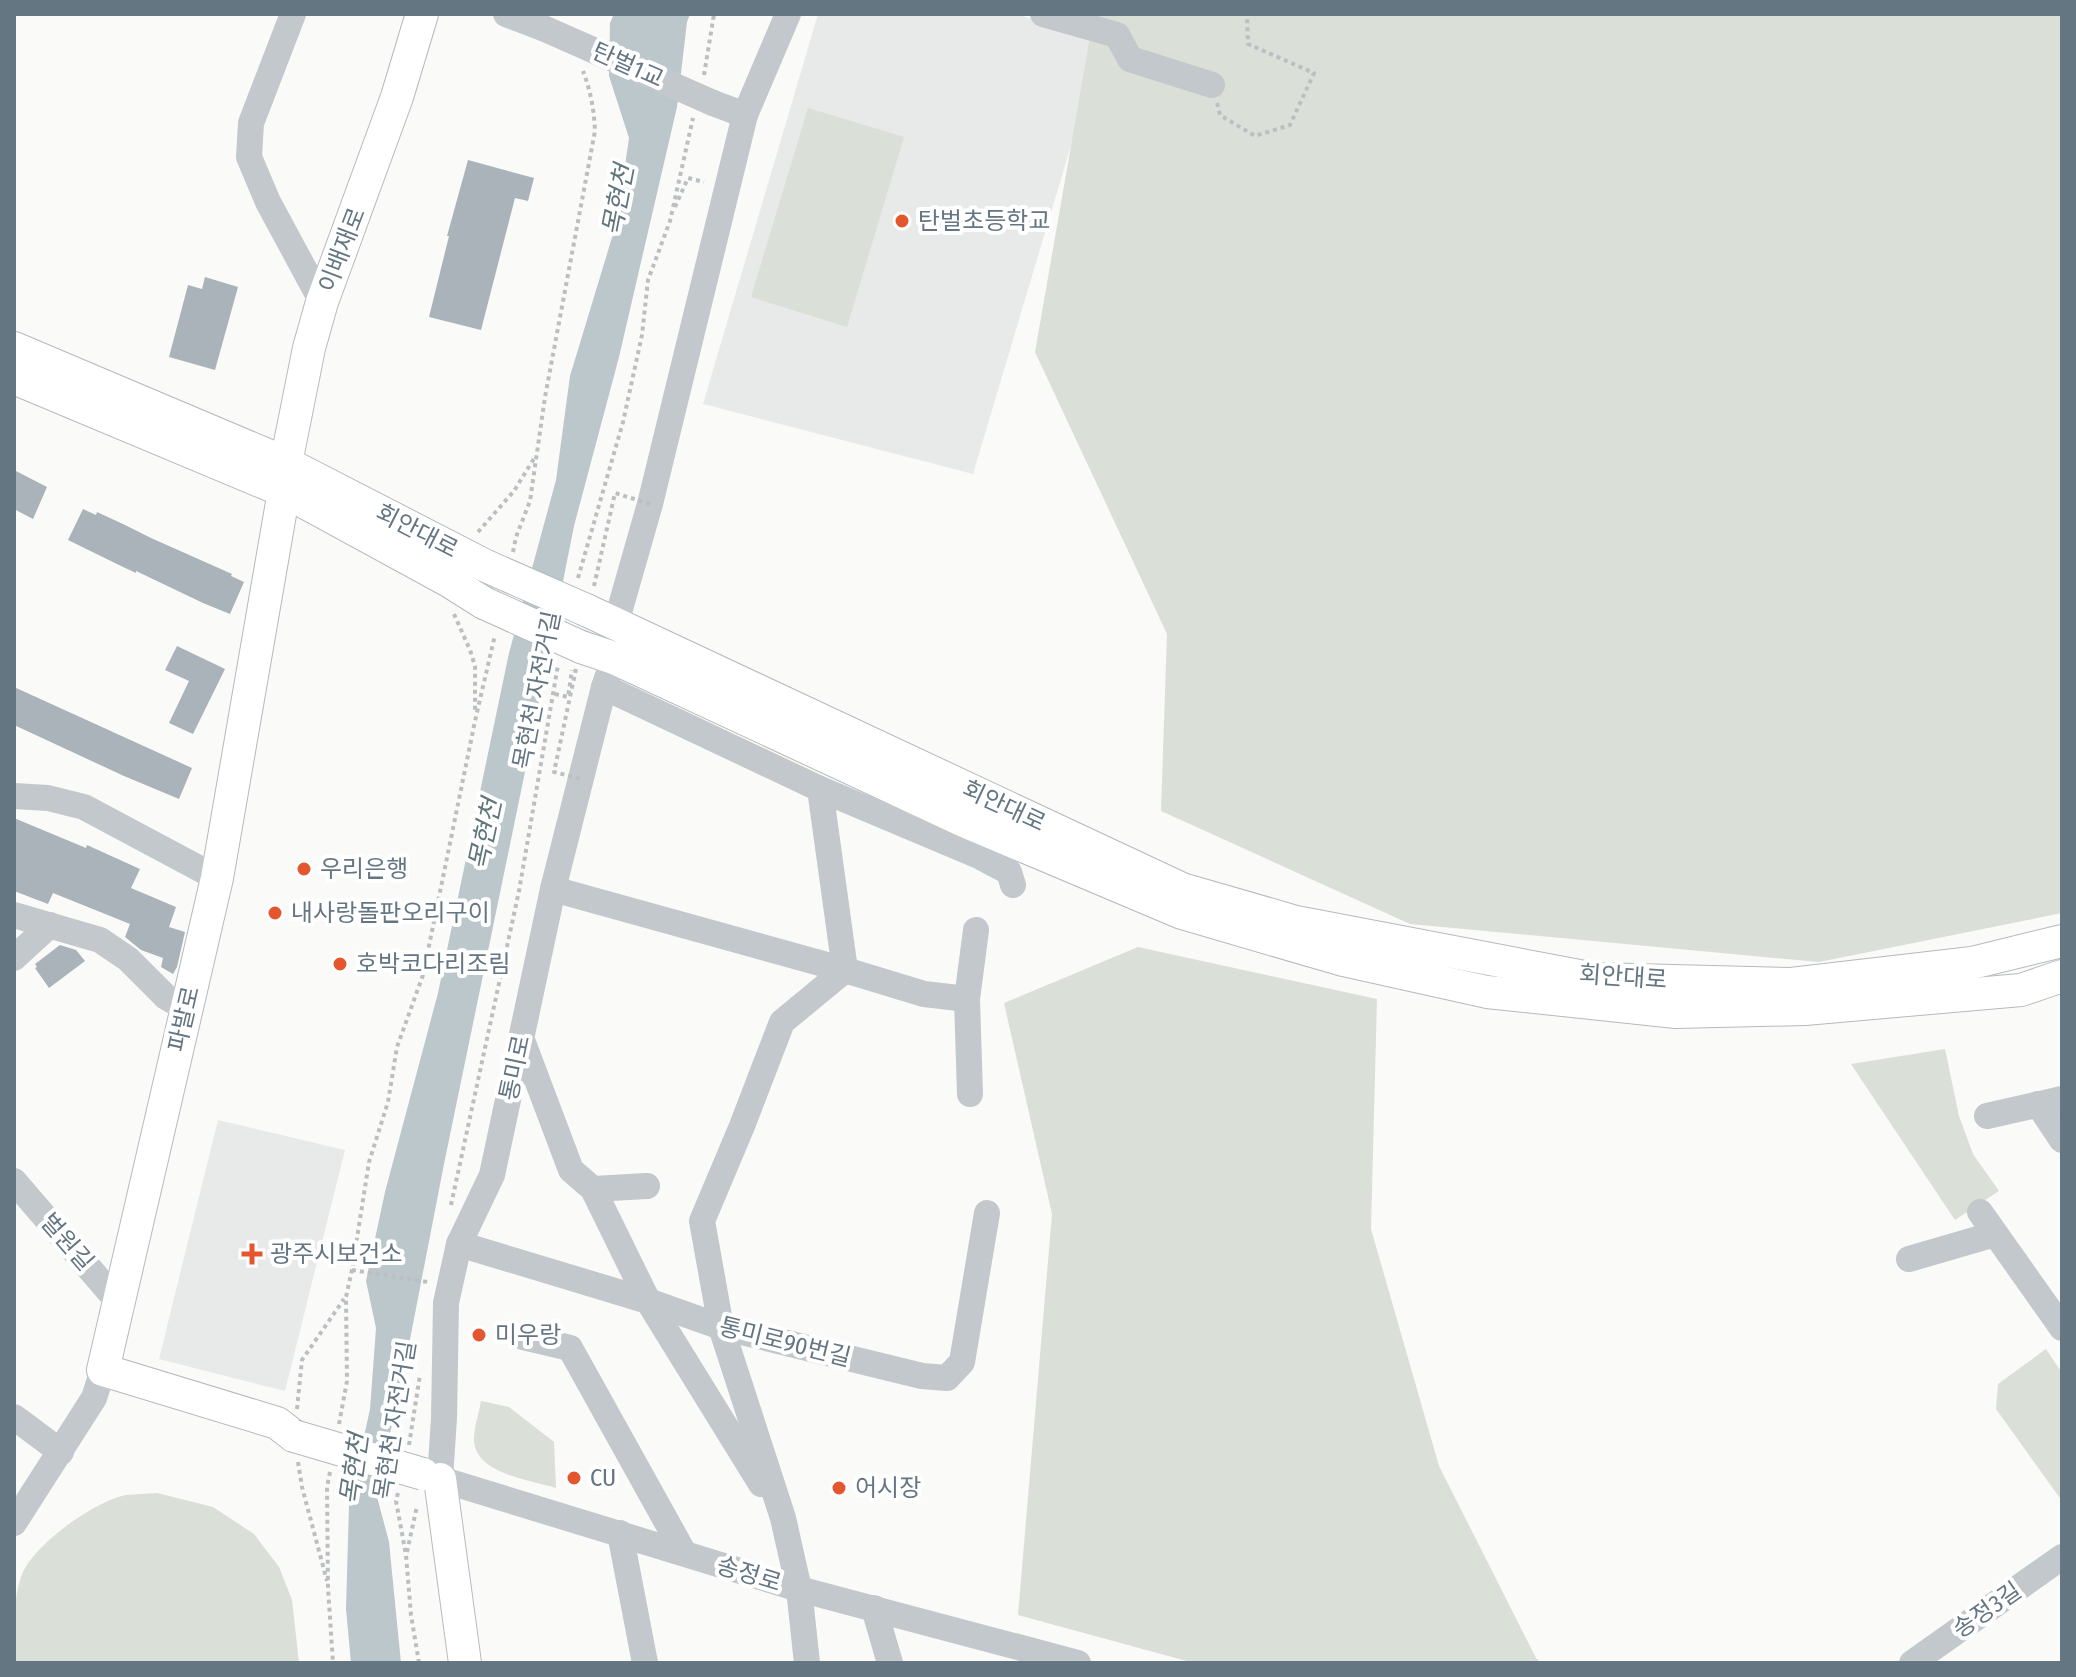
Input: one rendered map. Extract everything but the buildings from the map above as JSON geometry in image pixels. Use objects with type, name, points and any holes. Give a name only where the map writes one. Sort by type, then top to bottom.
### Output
[{"type":"main road","name":"이배재로","points":[[285,477],[309,348],[322,302],[397,97],[422,14]]},
{"type":"main road","name":"회안대로","points":[[14,348],[285,477],[449,581],[491,616],[571,656],[1182,913],[1273,941],[1487,992],[1676,1012],[1805,1009],[2021,990],[2062,976]]},
{"type":"main road","name":"회안대로","points":[[14,378],[500,559],[582,595],[616,623],[742,684],[1182,889],[1296,922],[1595,979],[1791,984],[1972,963],[2062,941]]},
{"type":"main road","name":"파발로","points":[[101,1378],[217,878],[285,477]]},
{"type":"main road","points":[[101,1378],[281,1439],[291,1434],[417,1474]]},
{"type":"main road","name":"통미로","points":[[417,1474],[437,1548],[447,1663]]},
{"type":"main road","name":"통미로","points":[[417,1474],[465,1663]]},
{"type":"street","points":[[293,14],[251,123],[249,157],[268,202],[322,302]]},
{"type":"street","name":"탄벌1교","points":[[506,14],[543,28],[704,104],[745,115]]},
{"type":"street","points":[[616,623],[650,504],[745,115],[788,14]]},
{"type":"street","points":[[1043,14],[1117,35],[1130,59],[1212,85]]},
{"type":"street","points":[[609,672],[820,789],[979,856],[1009,872],[1013,885]]},
{"type":"street","name":"통미로","points":[[417,1474],[444,1418],[446,1303],[459,1244],[492,1175],[553,889],[609,672]]},
{"type":"street","points":[[820,789],[845,970]]},
{"type":"street","points":[[14,796],[48,798],[84,807],[217,878]]},
{"type":"street","points":[[553,889],[924,994],[967,999]]},
{"type":"street","points":[[14,915],[100,940],[128,959],[166,997],[187,1009]]},
{"type":"street","points":[[14,958],[50,925]]},
{"type":"street","points":[[970,1094],[967,999],[976,930]]},
{"type":"street","points":[[807,1663],[799,1589],[783,1518],[721,1327],[702,1221],[782,1022],[845,970]]},
{"type":"street","points":[[522,1040],[571,1170],[593,1189],[648,1301],[783,1518]]},
{"type":"street","points":[[1987,1116],[2050,1102],[2062,1140]]},
{"type":"street","name":"벌원길","points":[[14,1181],[120,1304]]},
{"type":"street","points":[[593,1189],[647,1186]]},
{"type":"street","points":[[1980,1212],[2062,1328]]},
{"type":"street","name":"통미로90번길","points":[[459,1244],[648,1301],[721,1327],[922,1376],[947,1378],[962,1362],[987,1213]]},
{"type":"street","points":[[1909,1259],[1995,1234]]},
{"type":"street","points":[[523,1337],[570,1348],[684,1553]]},
{"type":"street","name":"파발로","points":[[14,1523],[94,1398],[101,1378]]},
{"type":"street","points":[[14,1417],[61,1452]]},
{"type":"street","name":"송정로","points":[[417,1474],[799,1589],[1078,1663]]},
{"type":"street","points":[[620,1533],[645,1663]]},
{"type":"street","name":"송정3길","points":[[1912,1663],[2062,1557]]},
{"type":"street","points":[[874,1608],[890,1663]]},
{"type":"path","points":[[703,78],[714,14]]},
{"type":"path","points":[[1212,85],[1220,115],[1255,136],[1290,125],[1314,73],[1248,44],[1247,14]]},
{"type":"path","points":[[500,559],[516,537],[530,501],[545,397],[595,131],[590,90],[580,65]]},
{"type":"path","name":"목현천 자전거길","points":[[582,595],[642,335],[648,280],[670,221],[704,104]]},
{"type":"path","points":[[670,221],[688,178],[704,182]]},
{"type":"path","points":[[474,536],[514,491],[536,455]]},
{"type":"path","points":[[453,611],[475,666],[475,721]]},
{"type":"path","points":[[338,1426],[347,1381],[346,1297],[369,1162],[388,1102],[397,1047],[423,975],[475,721],[491,616]]},
{"type":"path","points":[[554,694],[568,697],[571,656]]},
{"type":"path","name":"목현천 자전거길","points":[[449,1217],[519,891],[554,694],[571,656]]},
{"type":"path","points":[[352,1270],[435,1282]]},
{"type":"path","points":[[328,1588],[291,1434],[302,1360],[346,1297]]},
{"type":"path","name":"목현천 자전거길","points":[[419,1663],[396,1501],[417,1474],[412,1429],[422,1367]]},
{"type":"path","points":[[330,1472],[327,1487],[328,1588],[333,1663]]},
{"type":"path","points":[[406,1555],[417,1474]]},
{"type":"shaded area","name":"탄벌초등학교","points":[[818,14],[1014,14],[1103,38],[973,474],[703,404]]},
{"type":"shaded area","points":[[1094,14],[2062,14],[2062,913],[1819,962],[1410,924],[1161,811],[1167,634],[1035,352]]},
{"type":"shaded area","points":[[808,108],[904,137],[847,327],[751,297]]},
{"type":"shaded area","points":[[1138,947],[1377,999],[1371,1229],[1439,1466],[1541,1663],[1194,1663],[1018,1615],[1052,1214],[1004,1003]]},
{"type":"shaded area","points":[[1945,1049],[1959,1116],[1973,1154],[1999,1191],[1955,1220],[1851,1064]]},
{"type":"shaded area","name":"광주시보건소","points":[[218,1120],[345,1150],[285,1391],[159,1359]]},
{"type":"shaded area","points":[[2046,1349],[2062,1373],[2062,1501],[1996,1409],[1998,1384]]},
{"type":"shaded area","points":[[481,1401],[509,1407],[554,1442],[556,1488],[506,1474],[483,1460],[476,1451],[474,1439]]},
{"type":"shaded area","points":[[157,1493],[213,1507],[254,1534],[279,1567],[292,1600],[299,1663],[14,1663],[18,1588],[27,1565],[37,1552],[50,1539],[98,1506],[126,1495]]},
{"type":"water","name":"목현천","points":[[614,14],[690,14],[677,107],[619,357],[574,526],[400,1391],[376,1493],[389,1542],[401,1663],[351,1663],[346,1609],[349,1506],[370,1409],[376,1328],[366,1281],[385,1192],[438,993],[509,653],[556,480],[570,376],[617,221],[629,138],[609,76],[610,23]]},
{"type":"place","name":"탄벌초등학교","points":[[902,221]]},
{"type":"place","name":"우리은행","points":[[304,869]]},
{"type":"place","name":"내사랑돌판오리구이","points":[[275,913]]},
{"type":"place","name":"호박코다리조림","points":[[340,964]]},
{"type":"place","name":"광주시보건소","points":[[252,1254]]},
{"type":"place","name":"미우랑","points":[[479,1335]]},
{"type":"place","name":"CU","points":[[574,1478]]},
{"type":"place","name":"어시장","points":[[839,1488]]}]
